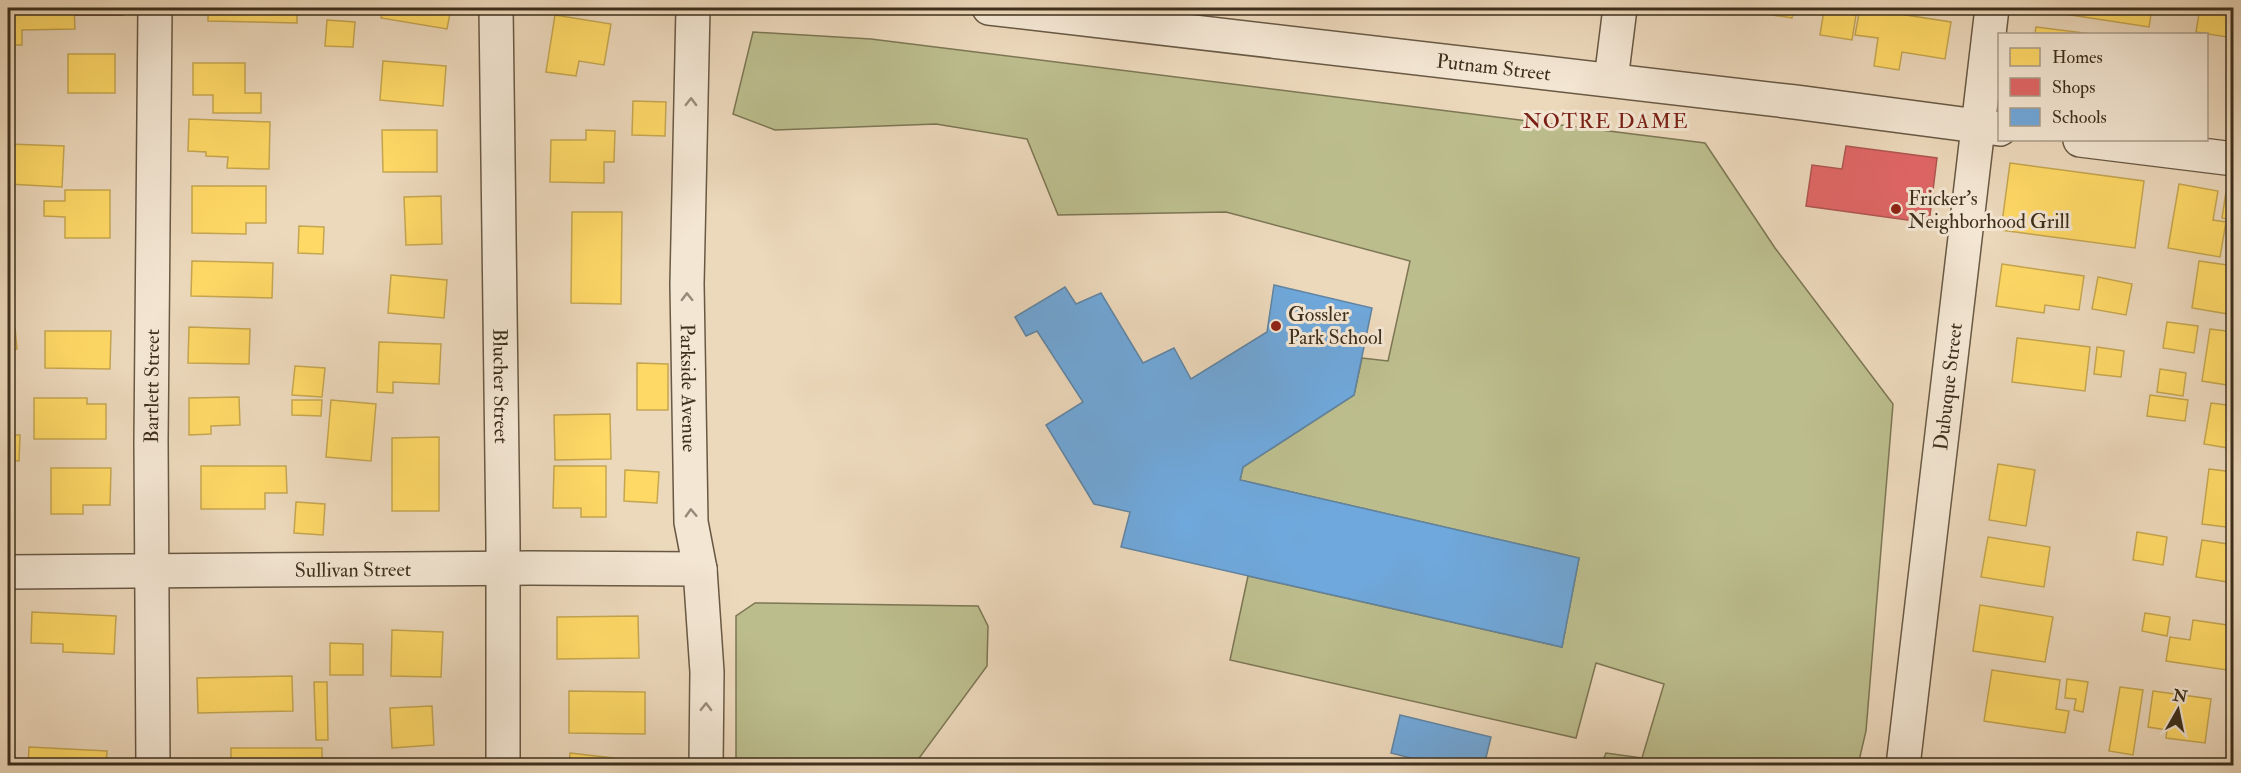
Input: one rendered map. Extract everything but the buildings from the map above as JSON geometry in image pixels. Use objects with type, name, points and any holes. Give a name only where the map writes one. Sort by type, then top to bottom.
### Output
[{"type":"street","name":"Bartlett Street","points":[[153,765],[151,441],[155,8]]},
{"type":"street","name":"Blucher Street","points":[[496,8],[503,569],[503,765]]},
{"type":"street","name":"Parkside Avenue","points":[[693,8],[687,284],[691,522],[700,569],[706,672],[706,765]]},
{"type":"street","name":"Putnam Street","points":[[989,8],[1796,102],[1989,128]]},
{"type":"street","points":[[1611,80],[1620,8]]},
{"type":"street","name":"Dubuque Street","points":[[1907,765],[1989,128],[1992,8]]},
{"type":"street","points":[[2088,141],[2234,159]]},
{"type":"street","name":"Sullivan Street","points":[[8,572],[700,569]]},
{"type":"green space","points":[[753,32],[871,39],[1705,143],[1775,248],[1893,404],[1866,731],[1858,765],[1601,765],[1606,753],[1642,758],[1664,684],[1596,663],[1576,738],[1230,660],[1248,576],[1562,647],[1579,558],[1240,480],[1243,467],[1354,395],[1362,358],[1388,361],[1410,261],[1226,212],[1058,215],[1027,139],[936,124],[775,130],[733,114]]},
{"type":"green space","points":[[755,603],[978,606],[988,626],[987,666],[914,765],[736,765],[736,616]]},
{"type":"place","name":"Fricker's Neighborhood Grill","points":[[1896,209]]},
{"type":"place","name":"Gossler Park School","points":[[1276,326]]},
{"type":"district","name":"NOTRE DAME","points":[[1606,121]]}]
